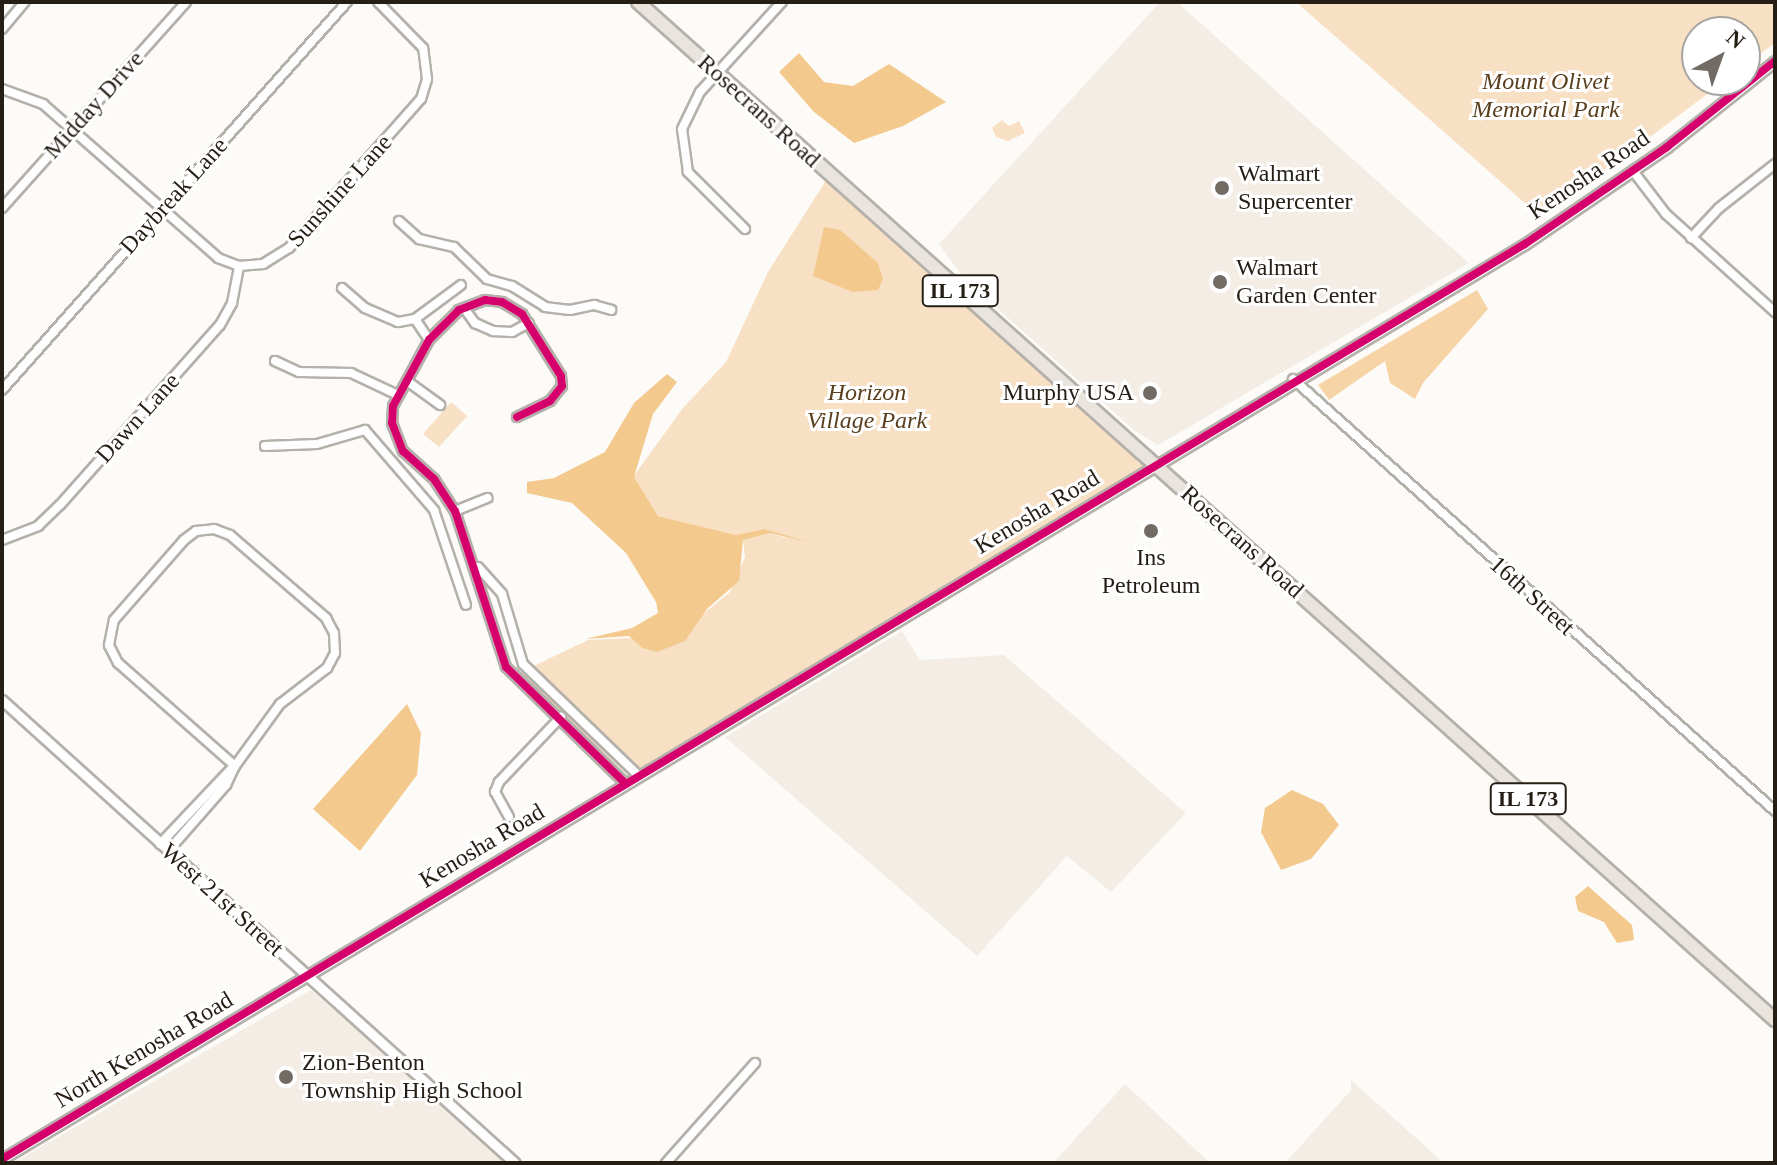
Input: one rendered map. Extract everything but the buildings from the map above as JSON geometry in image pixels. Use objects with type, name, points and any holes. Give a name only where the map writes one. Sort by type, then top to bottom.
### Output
[{"type":"main road","name":"Rosecrans Road","points":[[638,2],[1775,1020]]},
{"type":"street","points":[[2,29],[25,2]]},
{"type":"street","name":"Midday Drive","points":[[2,208],[186,2]]},
{"type":"street","name":"Daybreak Lane","points":[[2,390],[347,2]]},
{"type":"street","name":"Sunshine Lane","points":[[239,266],[273,261],[289,248],[421,99],[427,79],[423,48],[378,2]]},
{"type":"street","points":[[745,229],[699,188],[682,151],[687,111],[782,2]]},
{"type":"street","name":"Kenosha Road","points":[[306,976],[1292,379],[1490,265],[1633,171],[1775,61]]},
{"type":"street","points":[[2,89],[38,101],[218,258],[239,266]]},
{"type":"street","points":[[1691,238],[1719,208],[1775,164]]},
{"type":"street","points":[[1633,171],[1691,238],[1775,312]]},
{"type":"street","points":[[399,221],[419,239],[454,247],[487,279],[507,285],[545,307],[570,310],[594,305],[611,310]]},
{"type":"street","name":"Dawn Lane","points":[[2,540],[38,526],[60,505],[220,325],[232,303],[239,266]]},
{"type":"street","points":[[342,288],[378,315],[398,322],[415,319],[461,285]]},
{"type":"street","points":[[502,302],[507,285]]},
{"type":"street","points":[[517,417],[550,401],[562,386],[529,323],[502,302],[485,300],[464,308],[429,340],[398,395],[392,415],[395,438],[422,467],[455,511],[477,566],[506,667],[561,717],[625,783]]},
{"type":"street","points":[[464,308],[475,323],[493,331],[512,332],[529,323]]},
{"type":"street","points":[[415,319],[429,340]]},
{"type":"street","points":[[275,361],[299,372],[351,373],[398,395]]},
{"type":"street","name":"16th Street","points":[[1292,379],[1775,811]]},
{"type":"street","points":[[407,381],[440,405]]},
{"type":"street","points":[[265,446],[317,444],[365,430],[434,510],[466,605]]},
{"type":"street","points":[[409,481],[422,467]]},
{"type":"street","points":[[455,511],[487,498]]},
{"type":"street","points":[[164,847],[226,785],[235,766],[280,704],[327,668],[335,653],[334,633],[326,618],[230,535],[196,531],[114,620],[109,645],[118,663],[235,766]]},
{"type":"street","points":[[477,566],[502,594],[523,664],[638,775]]},
{"type":"street","name":"West 21st Street","points":[[2,700],[515,1163]]},
{"type":"street","points":[[509,817],[495,792],[499,782],[561,717]]},
{"type":"street","name":"North Kenosha Road","points":[[2,1159],[306,976]]},
{"type":"street","points":[[666,1163],[755,1063]]},
{"type":"shaded area","points":[[1160,2],[1177,2],[1469,263],[1158,445],[1135,431],[965,280],[939,244]]},
{"type":"shaded area","points":[[799,53],[824,82],[853,86],[889,64],[946,102],[903,126],[854,143],[814,112],[779,72]]},
{"type":"shaded area","points":[[824,227],[840,230],[878,263],[883,279],[878,290],[853,292],[813,276]]},
{"type":"shaded area","points":[[1477,290],[1488,309],[1423,383],[1415,399],[1390,383],[1385,361],[1329,400],[1318,385]]},
{"type":"shaded area","points":[[667,374],[677,382],[653,414],[634,477],[658,516],[736,535],[764,529],[809,542],[770,533],[743,540],[739,581],[707,609],[685,641],[657,652],[642,648],[629,636],[585,639],[632,628],[658,613],[656,602],[626,553],[572,503],[527,493],[527,482],[554,478],[605,452],[634,403]]},
{"type":"shaded area","points":[[902,631],[920,660],[1004,655],[1186,813],[1111,892],[1067,856],[977,956],[725,737]]},
{"type":"shaded area","points":[[407,704],[421,733],[417,775],[360,851],[313,809]]},
{"type":"shaded area","points":[[1292,790],[1323,804],[1339,825],[1311,859],[1281,870],[1261,832],[1265,808]]},
{"type":"shaded area","points":[[1588,886],[1632,925],[1634,940],[1617,943],[1604,922],[1578,911],[1575,897]]},
{"type":"shaded area","name":"Zion-Benton Township High School","points":[[311,990],[509,1163],[13,1163]]},
{"type":"shaded area","points":[[1351,1080],[1444,1163],[1285,1163],[1351,1090]]},
{"type":"shaded area","points":[[1125,1084],[1209,1162],[1227,1163],[1053,1163]]},
{"type":"green space","name":"Mount Olivet Memorial Park","points":[[1296,2],[1775,2],[1775,43],[1761,53],[1761,16],[1681,16],[1681,96],[1705,96],[1542,218]]},
{"type":"green space","points":[[1002,120],[1009,126],[1019,121],[1025,133],[1008,141],[996,137],[992,128]]},
{"type":"green space","name":"Horizon Village Park","points":[[830,174],[1156,464],[632,779],[519,673],[588,640],[631,638],[642,648],[657,652],[730,592],[745,557],[743,540],[770,533],[790,539],[764,529],[736,535],[658,516],[633,477],[683,408],[726,362],[768,272]]},
{"type":"green space","points":[[451,402],[467,416],[439,447],[423,434]]},
{"type":"cycle path","points":[[2,1159],[1525,244],[1667,147],[1775,61]]},
{"type":"cycle path","points":[[517,417],[550,401],[562,386],[561,376],[522,314],[502,302],[485,300],[459,310],[429,340],[393,406],[392,423],[403,451],[434,479],[455,511],[506,667],[625,783]]},
{"type":"place","name":"Walmart Supercenter","points":[[1222,188]]},
{"type":"place","name":"Walmart Garden Center","points":[[1220,282]]},
{"type":"place","name":"Murphy USA","points":[[1150,393]]},
{"type":"place","name":"Ins Petroleum","points":[[1151,531]]},
{"type":"place","name":"Zion-Benton Township High School","points":[[286,1077]]}]
